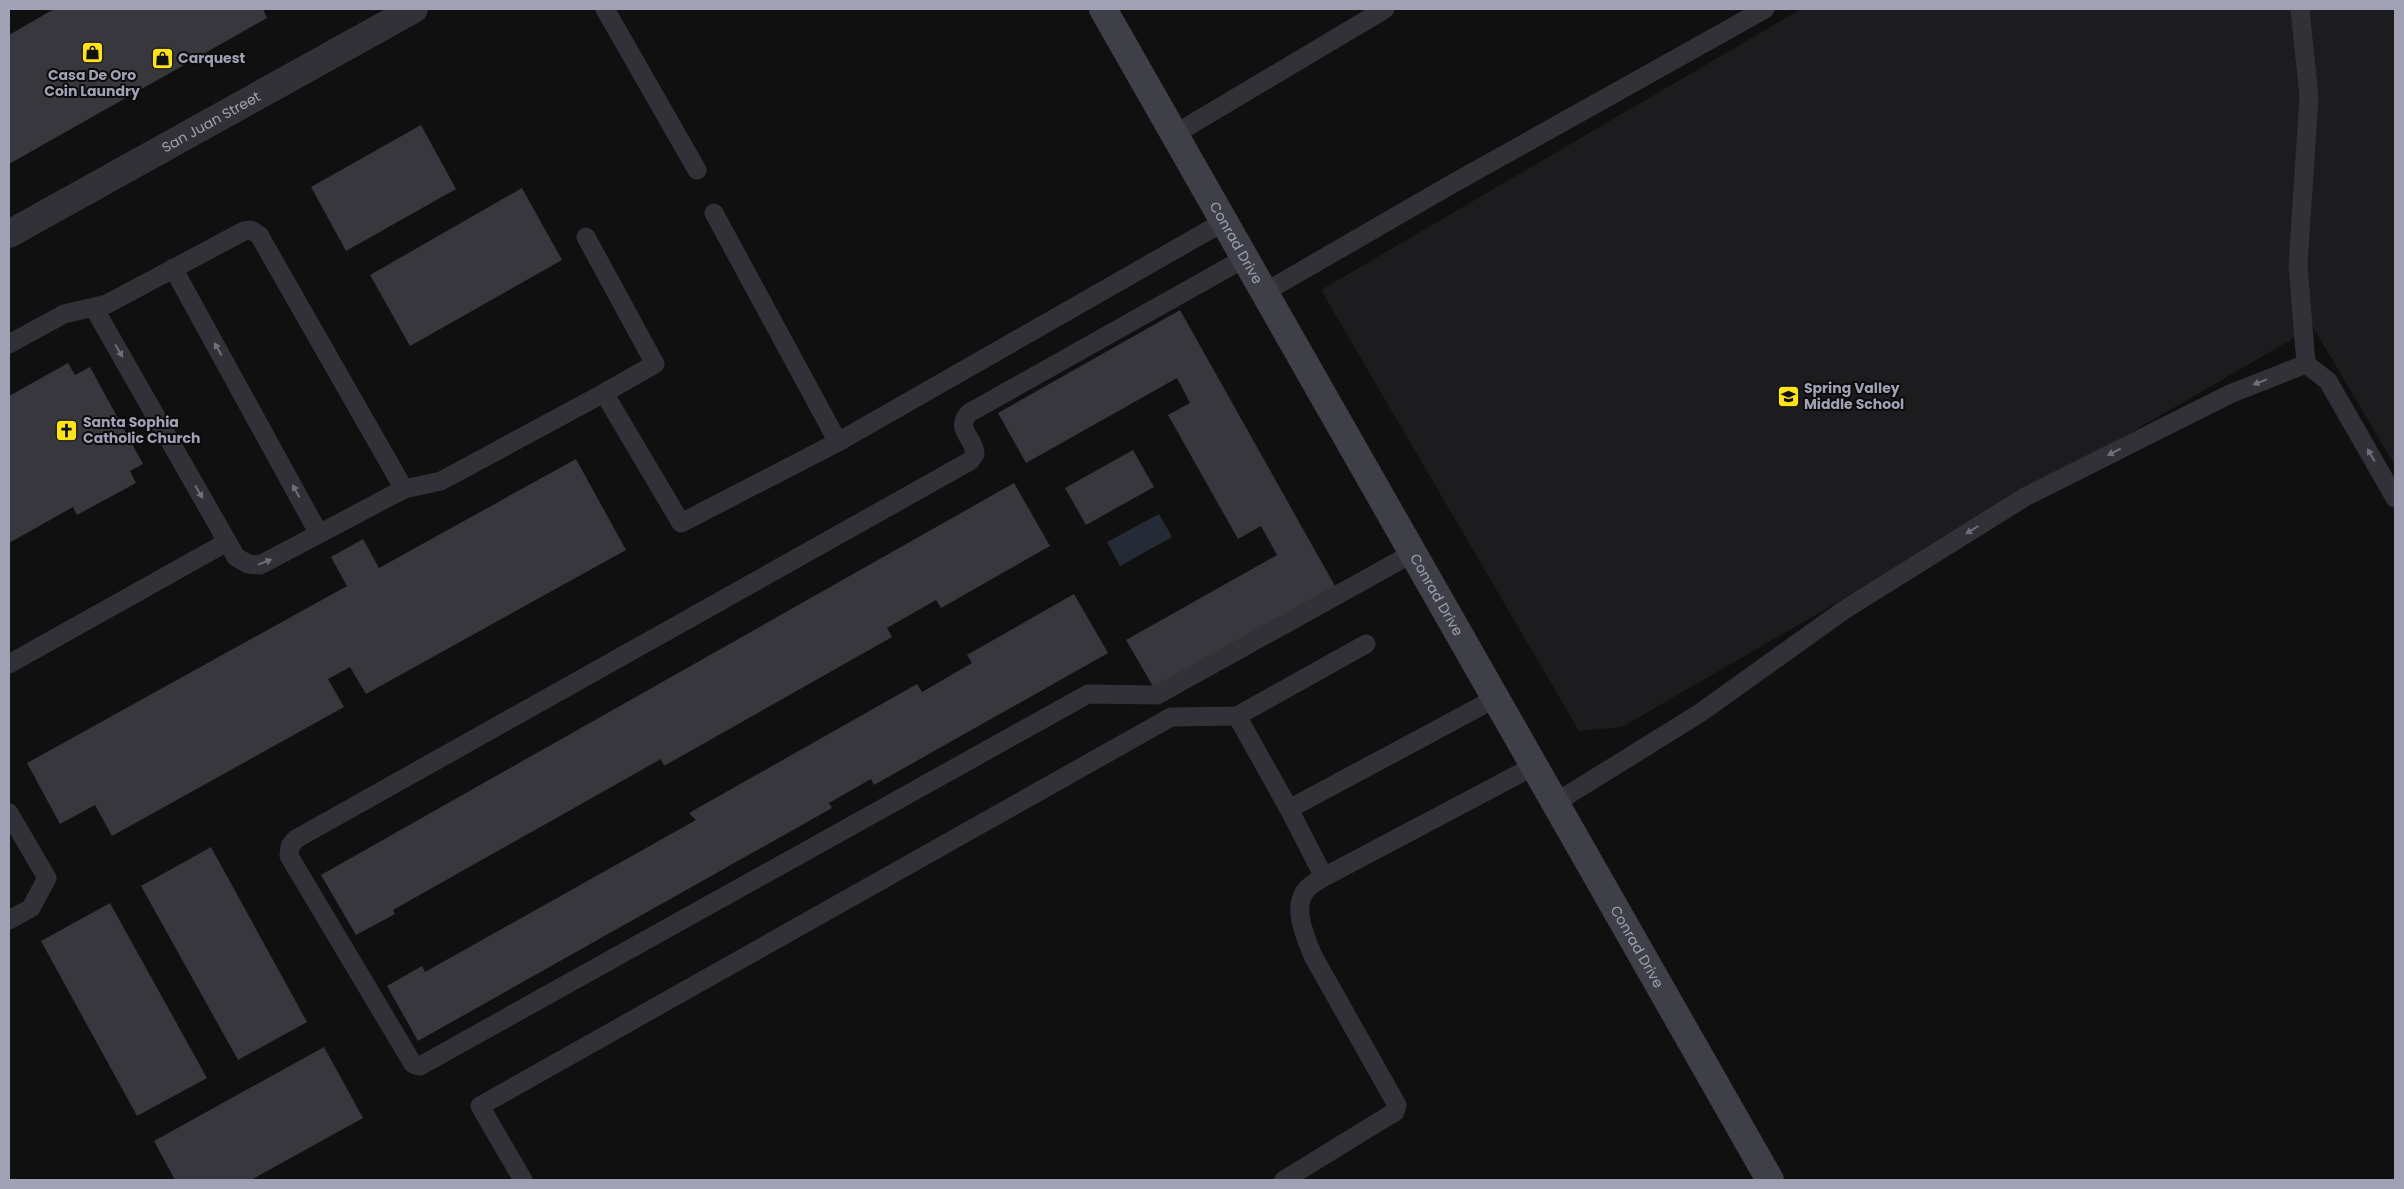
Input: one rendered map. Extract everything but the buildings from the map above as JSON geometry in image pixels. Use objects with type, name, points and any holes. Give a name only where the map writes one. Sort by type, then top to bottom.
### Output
[{"type":"street","name":"San Juan Street","points":[[9,234],[414,9]]},
{"type":"street","name":"Conrad Drive","points":[[1104,9],[1770,1180]]},
{"type":"lane","points":[[605,9],[697,170]]},
{"type":"lane","points":[[1175,134],[1385,9]]},
{"type":"lane","points":[[1265,292],[1460,179],[1765,9]]},
{"type":"lane","points":[[2300,9],[2309,97],[2298,265],[2306,364],[2328,381],[2395,498]]},
{"type":"lane","points":[[714,213],[838,442]]},
{"type":"lane","points":[[604,393],[681,524],[838,442],[1225,221]]},
{"type":"lane","points":[[9,344],[64,314],[107,304],[244,231],[252,230],[259,235],[404,489]]},
{"type":"lane","points":[[94,308],[236,557],[248,564],[260,565],[404,489],[441,481],[655,364],[586,237]]},
{"type":"lane","points":[[1245,258],[969,413],[963,419],[963,427],[975,448],[975,454],[970,461],[296,839],[290,846],[289,856],[413,1064],[420,1066],[1088,694],[1157,695],[1413,553]]},
{"type":"lane","points":[[173,268],[320,534]]},
{"type":"lane","points":[[1555,803],[1700,713],[1844,610],[2025,497],[2230,394],[2306,364]]},
{"type":"lane","points":[[9,664],[227,542]]},
{"type":"lane","points":[[523,1180],[480,1106],[1170,717],[1236,716],[1366,644]]},
{"type":"lane","points":[[1289,810],[1496,698]]},
{"type":"lane","points":[[1236,716],[1324,877]]},
{"type":"lane","points":[[1284,1180],[1395,1112],[1397,1105],[1313,956],[1303,932],[1299,909],[1306,889],[1324,877],[1534,766]]},
{"type":"lane","points":[[9,813],[47,878],[31,908],[9,920]]},
{"type":"shaded area","name":"Spring Valley Middle School","points":[[1801,9],[2395,9],[2395,466],[2313,327],[1622,727],[1579,731],[1321,290]]},
{"type":"shaded area","points":[[1159,514],[1172,537],[1120,566],[1107,542]]},
{"type":"place","name":"Casa De Oro Coin Laundry","points":[[92,52]]},
{"type":"place","name":"Carquest","points":[[162,58]]},
{"type":"place","name":"Spring Valley Middle School","points":[[1788,396]]},
{"type":"place","name":"Santa Sophia Catholic Church","points":[[67,430]]}]
